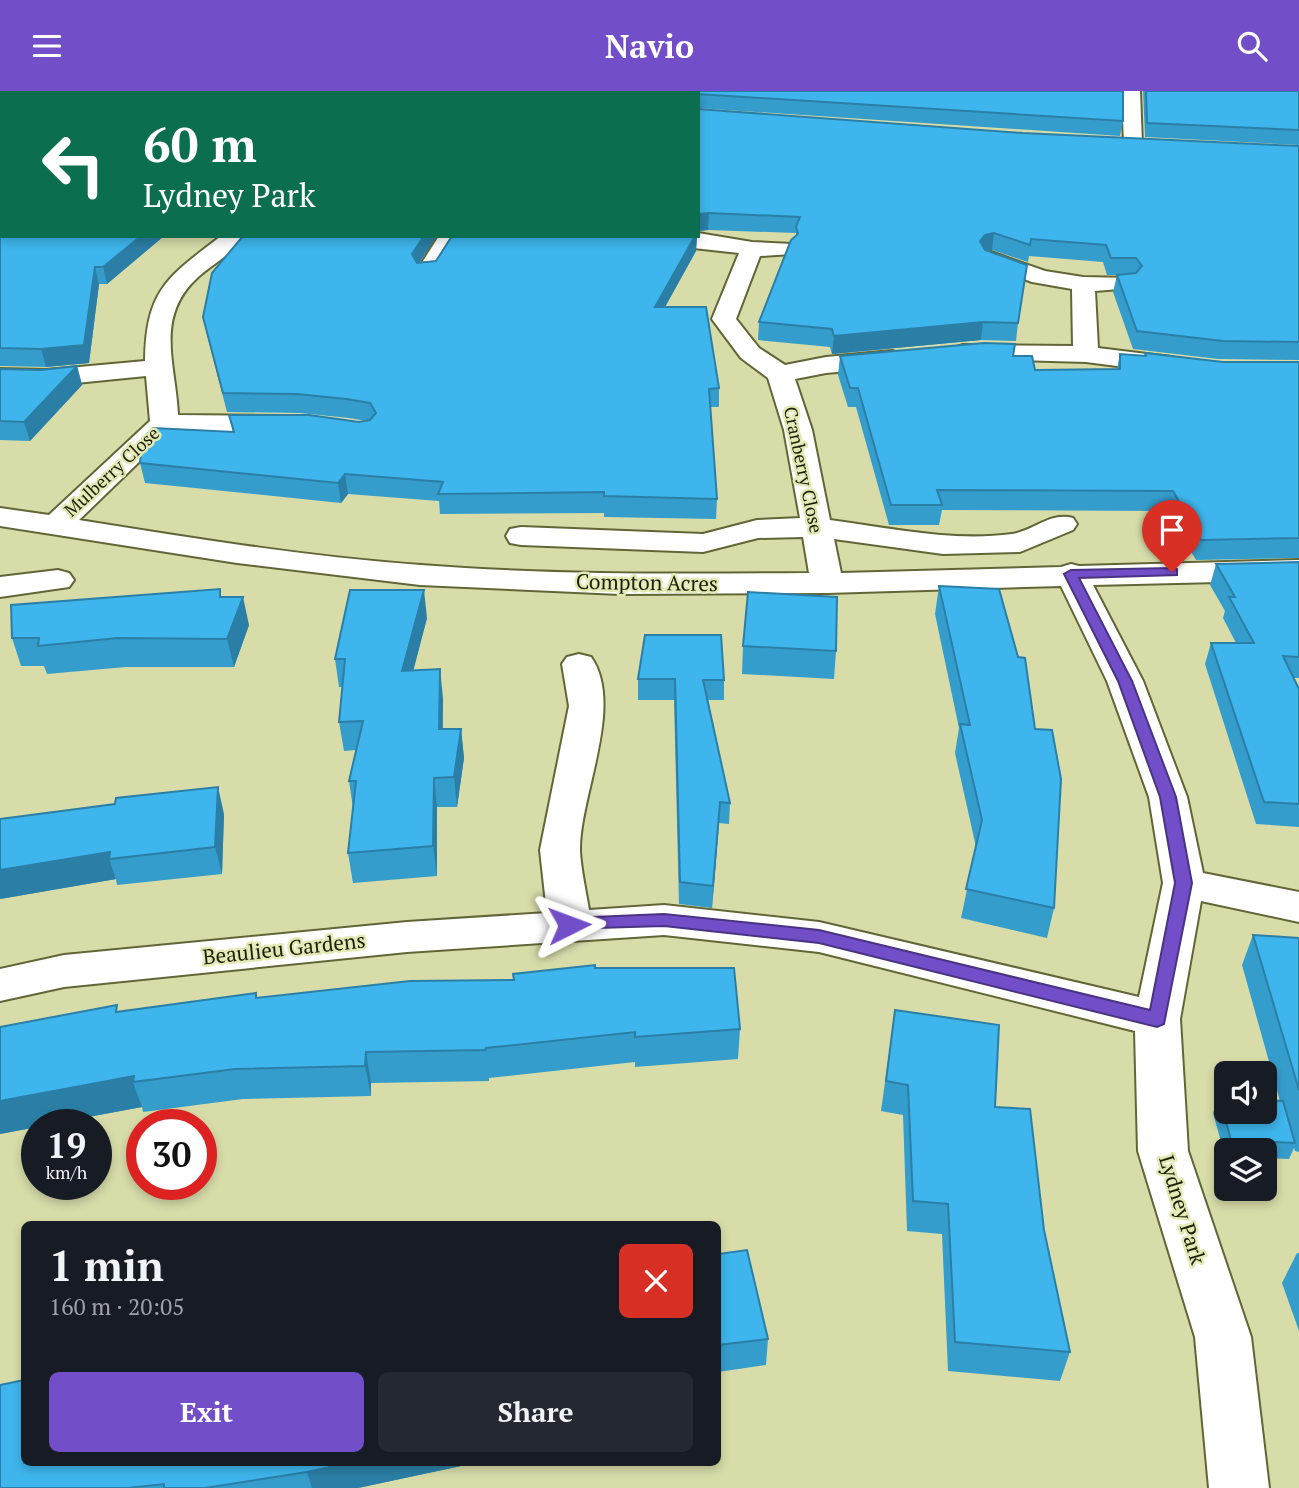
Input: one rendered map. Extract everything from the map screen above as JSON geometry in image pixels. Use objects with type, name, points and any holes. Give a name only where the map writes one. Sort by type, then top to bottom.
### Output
[{"type":"street","points":[[1108,143],[1139,145],[1131,91]]},
{"type":"street","name":"Mulberry Close","points":[[54,527],[164,423],[166,400],[158,367],[157,349],[166,300],[189,274],[233,238]]},
{"type":"street","points":[[427,272],[449,238]]},
{"type":"street","points":[[666,238],[752,249],[784,249]]},
{"type":"street","points":[[752,249],[724,319],[750,353],[780,374],[826,365],[981,351],[1086,354],[1192,367]]},
{"type":"street","points":[[991,259],[1040,277],[1083,284],[1124,283]]},
{"type":"street","points":[[1083,284],[1086,354]]},
{"type":"street","points":[[0,377],[46,378],[158,367]]},
{"type":"street","name":"Cranberry Close","points":[[780,374],[799,431],[814,527],[827,583]]},
{"type":"street","points":[[164,423],[312,424]]},
{"type":"street","name":"Compton Acres","points":[[0,517],[237,554],[421,575],[620,584],[827,583],[1071,574],[1299,570]]},
{"type":"street","points":[[521,536],[703,543],[757,529],[814,527],[943,545],[1020,543],[1062,524]]},
{"type":"street","name":"Lydney Park","points":[[1071,574],[1125,681],[1168,797],[1184,883],[1157,1019],[1163,1151],[1223,1337],[1239,1488]]},
{"type":"street","points":[[0,587],[58,580]]},
{"type":"street","points":[[569,925],[560,850],[587,706],[579,664]]},
{"type":"street","points":[[1184,883],[1299,907]]},
{"type":"street","name":"Beaulieu Gardens","points":[[0,985],[64,971],[407,937],[664,920],[819,937],[1157,1019]]},
{"type":"building","points":[[700,91],[1123,91],[1123,121],[700,94]]},
{"type":"building","points":[[1146,91],[1299,91],[1299,130],[1147,123]]},
{"type":"building","points":[[700,109],[1023,133],[1299,146],[1299,342],[1223,341],[1137,331],[1117,275],[1136,273],[1142,266],[1136,258],[1111,258],[1106,245],[1031,239],[1030,245],[994,233],[985,235],[980,241],[985,250],[1027,265],[1018,323],[983,322],[834,336],[832,329],[759,322],[791,240],[798,234],[796,227],[800,217],[700,214]]},
{"type":"building","points":[[0,238],[139,238],[103,267],[95,267],[84,345],[41,349],[0,348]]},
{"type":"building","points":[[241,238],[423,238],[412,254],[417,263],[436,261],[451,238],[694,238],[655,307],[706,307],[719,388],[709,389],[717,499],[604,496],[604,492],[438,494],[443,482],[345,474],[338,483],[140,463],[142,439],[153,428],[234,432],[229,415],[309,415],[359,422],[370,420],[376,413],[370,403],[346,399],[297,394],[223,393],[203,317],[212,273]]},
{"type":"building","points":[[984,343],[1015,344],[1013,356],[1032,356],[1035,370],[1120,369],[1120,354],[1146,356],[1145,353],[1223,362],[1299,362],[1299,538],[1201,540],[1173,491],[937,490],[942,505],[891,505],[858,388],[850,388],[840,356]]},
{"type":"building","points":[[77,366],[24,422],[0,421],[0,369],[41,370]]},
{"type":"building","points":[[1299,562],[1299,657],[1283,656],[1299,689],[1299,804],[1264,802],[1211,643],[1254,643],[1229,597],[1235,597],[1216,564]]},
{"type":"building","points":[[939,586],[999,589],[1018,657],[1025,658],[1035,729],[1052,730],[1061,779],[1054,908],[966,889],[982,820],[960,724],[970,725]]},
{"type":"building","points":[[220,589],[220,597],[243,597],[227,639],[118,638],[38,646],[39,638],[12,638],[11,605]]},
{"type":"building","points":[[350,590],[424,590],[402,671],[440,669],[439,729],[461,729],[454,777],[434,778],[433,846],[348,853],[356,781],[349,781],[363,721],[339,722],[345,659],[335,659]]},
{"type":"building","points":[[748,592],[837,597],[836,651],[743,646]]},
{"type":"building","points":[[645,635],[721,635],[724,680],[703,680],[730,803],[720,802],[713,886],[680,882],[675,679],[638,679]]},
{"type":"building","points":[[218,787],[215,847],[109,859],[110,852],[0,870],[0,819],[115,804],[116,798]]},
{"type":"building","points":[[1253,935],[1299,938],[1299,1090]]},
{"type":"building","points":[[595,965],[595,968],[734,968],[740,1029],[635,1037],[635,1032],[485,1050],[366,1052],[365,1066],[235,1069],[133,1082],[134,1076],[0,1101],[0,1027],[117,1005],[116,1012],[256,993],[256,998],[410,981],[514,980],[513,974]]},
{"type":"building","points":[[895,1010],[999,1025],[995,1107],[1030,1109],[1044,1230],[1070,1352],[955,1342],[948,1204],[913,1201],[908,1085],[886,1081]]},
{"type":"building","points":[[1277,1101],[1283,1101],[1295,1143],[1277,1142],[1277,1138],[1230,1138],[1227,1124],[1277,1124]]},
{"type":"building","points":[[747,1250],[768,1339],[721,1345],[721,1254]]},
{"type":"building","points":[[21,1381],[21,1466],[334,1466],[205,1488],[164,1488],[164,1484],[127,1488],[0,1488],[0,1385]]},
{"type":"route","points":[[569,925],[664,920],[819,937],[1157,1019],[1184,883],[1168,797],[1125,681],[1071,574],[1172,572]]}]
